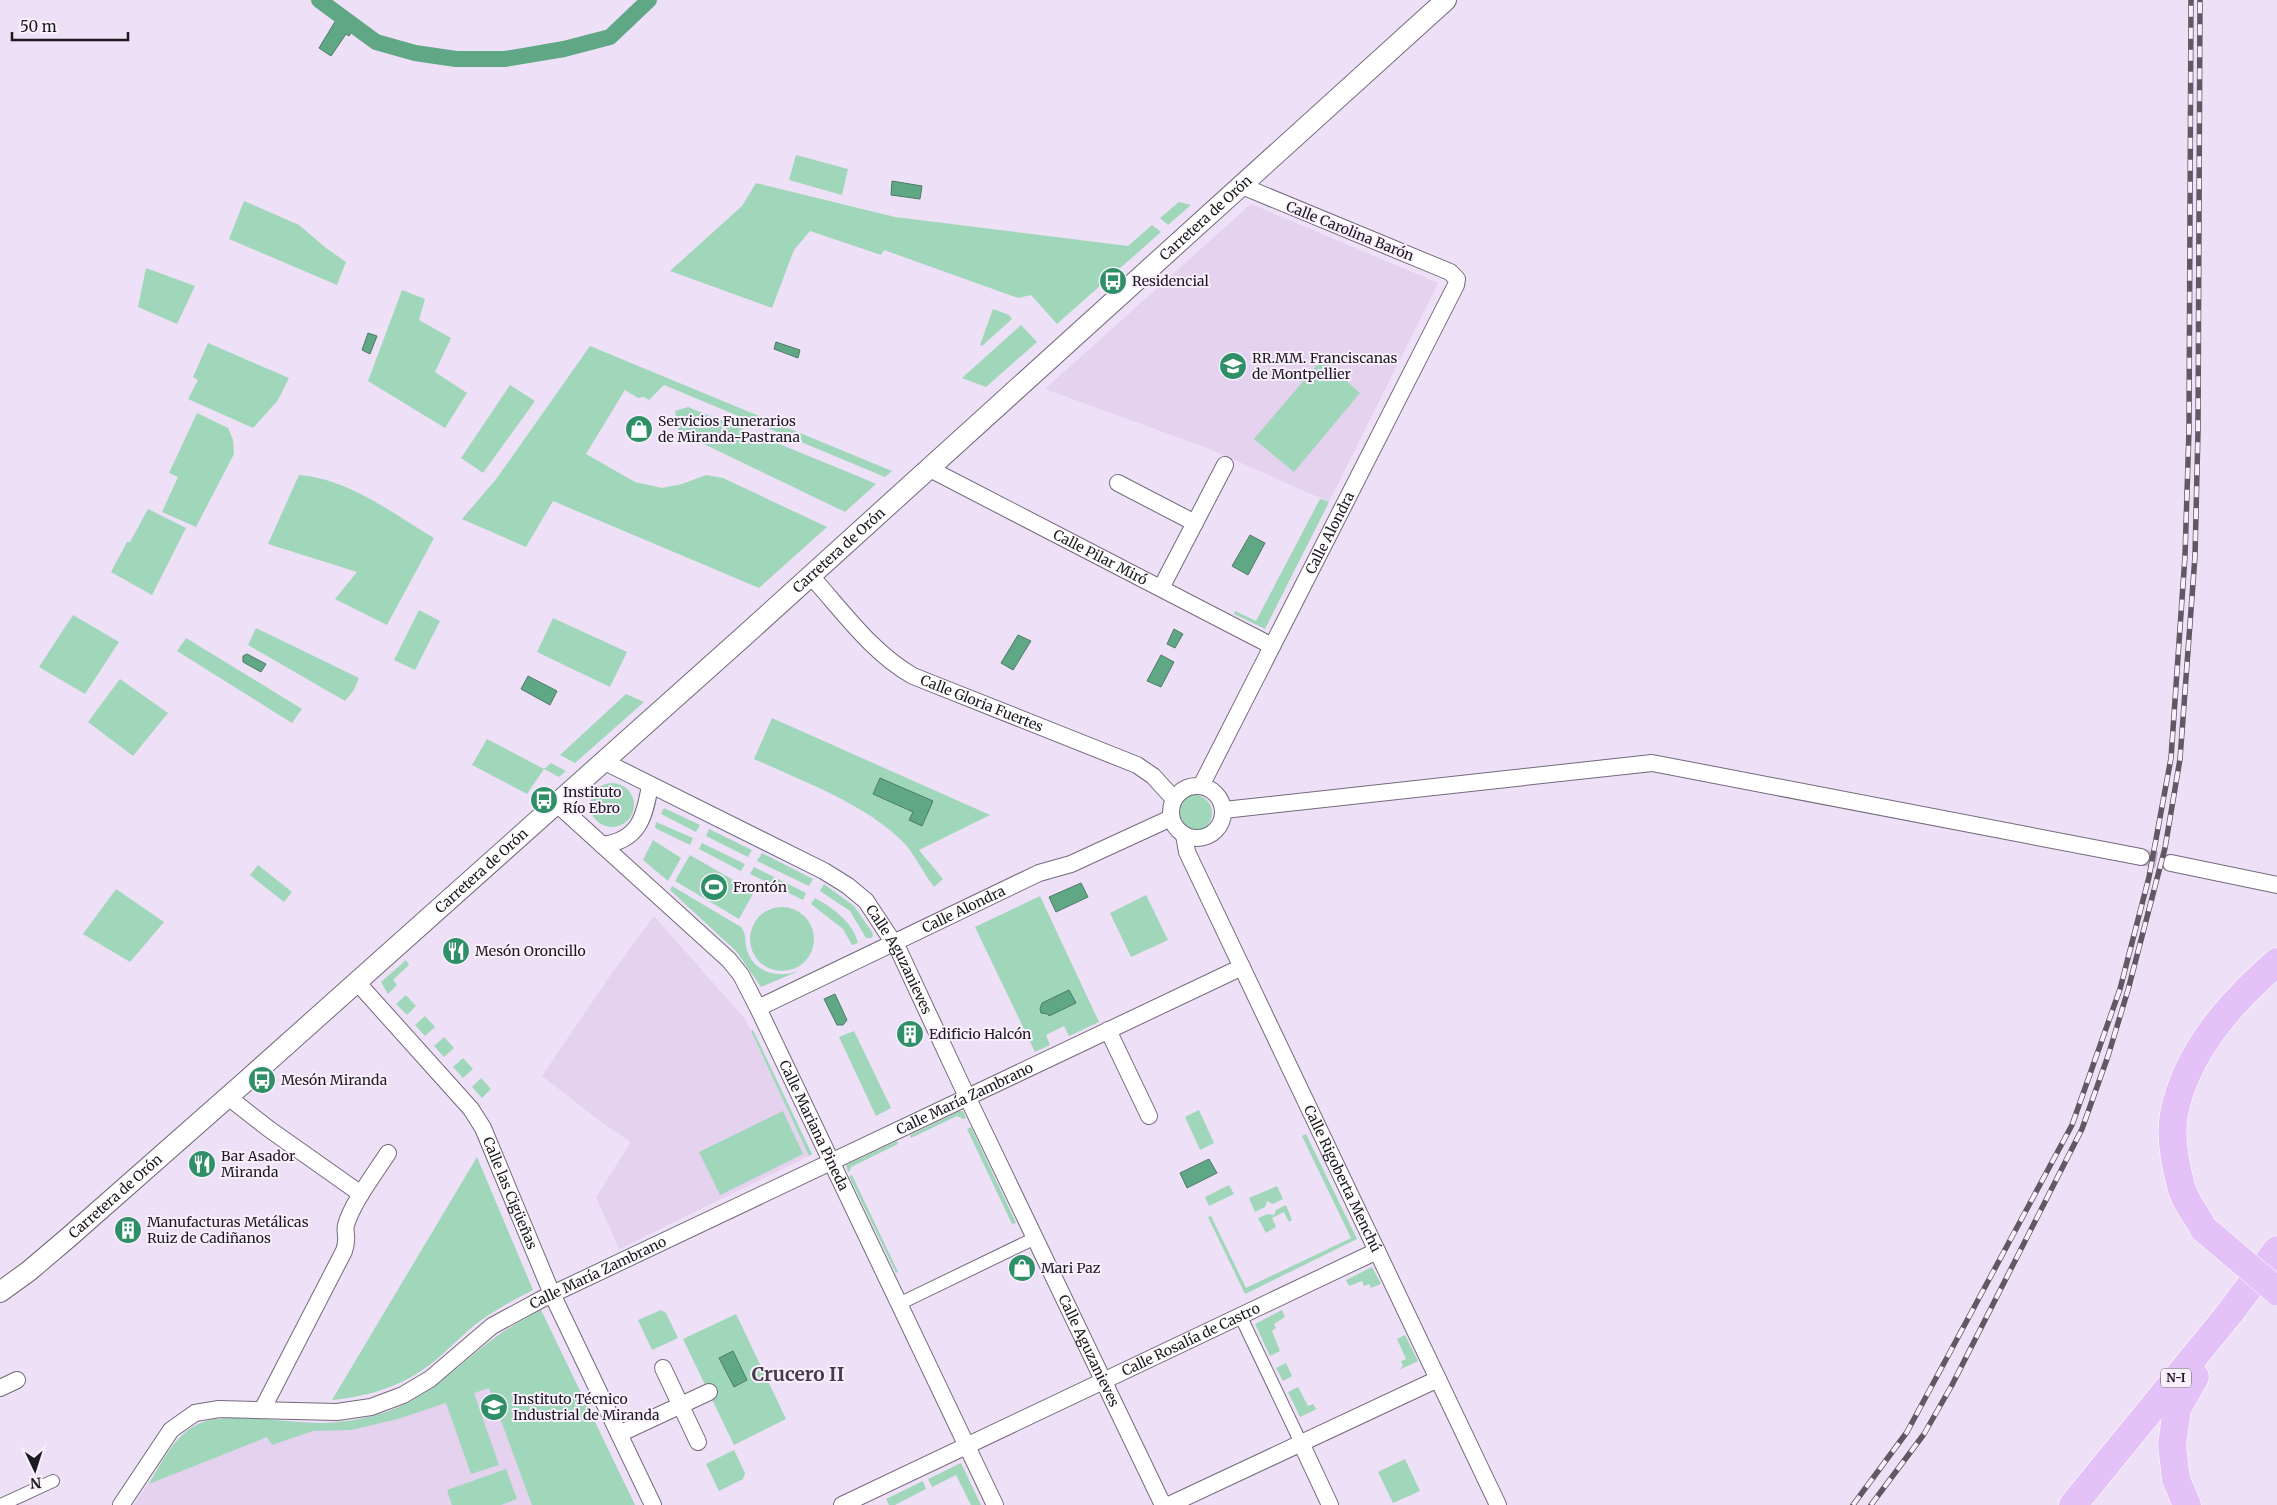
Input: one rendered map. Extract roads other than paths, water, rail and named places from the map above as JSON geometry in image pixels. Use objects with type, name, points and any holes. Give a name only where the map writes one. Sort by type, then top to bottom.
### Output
[{"type":"highway","points":[[2277,962],[2248,987],[2194,1058],[2182,1084],[2174,1115],[2174,1151],[2181,1188],[2204,1229],[2277,1292]]},
{"type":"highway","name":"N-I","points":[[2073,1505],[2229,1314],[2277,1250]]},
{"type":"highway","points":[[2186,1505],[2176,1479],[2172,1445],[2177,1408],[2229,1314]]},
{"type":"street","name":"Carretera de Orón","points":[[0,1292],[69,1238],[228,1097],[604,761],[1446,0]]},
{"type":"street","name":"Calle Carolina Barón","points":[[1242,186],[1450,272],[1456,279]]},
{"type":"street","name":"Calle Alondra","points":[[1201,786],[1456,284],[1456,279]]},
{"type":"street","name":"Calle Pilar Miró","points":[[1165,581],[1225,465]]},
{"type":"street","name":"Calle Pilar Miró","points":[[928,468],[1165,581],[1272,646]]},
{"type":"street","points":[[1118,482],[1195,522]]},
{"type":"street","name":"Calle Gloria Fuertes","points":[[810,575],[877,649],[898,667],[913,676],[1137,765],[1147,771],[1174,799]]},
{"type":"street","name":"Calle Aguzanieves","points":[[604,761],[764,840],[841,882],[866,901],[894,942],[1163,1505]]},
{"type":"street","points":[[1224,810],[1652,763],[2140,857]]},
{"type":"street","points":[[602,845],[623,839],[640,824],[645,812],[650,785]]},
{"type":"street","points":[[1201,786],[1208,788],[1219,797],[1224,810],[1220,826],[1215,832],[1200,839],[1184,835],[1178,831],[1172,818],[1174,799],[1186,789],[1201,786]]},
{"type":"street","name":"Calle Mariana Pineda","points":[[556,803],[736,968],[758,1008],[995,1505]]},
{"type":"street","name":"Calle Alondra","points":[[758,1008],[1039,874],[1071,864],[1172,818]]},
{"type":"street","name":"Calle Rigoberta Menchú","points":[[1184,835],[1187,852],[1498,1505]]},
{"type":"street","points":[[2171,864],[2277,885]]},
{"type":"street","name":"Calle María Zambrano","points":[[121,1505],[171,1430],[194,1413],[210,1409],[337,1412],[364,1409],[389,1402],[430,1379],[492,1326],[552,1294],[1242,966]]},
{"type":"street","name":"Calle las Cigüeñas","points":[[356,981],[471,1109],[480,1122],[552,1294],[653,1505]]},
{"type":"street","points":[[1108,1030],[1150,1116]]},
{"type":"street","points":[[228,1097],[293,1147],[362,1194]]},
{"type":"street","points":[[262,1410],[344,1251],[348,1240],[347,1223],[362,1194],[388,1153]]},
{"type":"street","points":[[907,1300],[1027,1242]]},
{"type":"street","name":"Calle Rosalía de Castro","points":[[842,1505],[1377,1251]]},
{"type":"street","points":[[1240,1316],[1330,1505]]},
{"type":"street","points":[[663,1368],[698,1442]]},
{"type":"street","points":[[1169,1505],[1438,1379]]},
{"type":"street","points":[[0,1388],[17,1380]]},
{"type":"street","points":[[619,1434],[709,1392]]},
{"type":"street","points":[[1,1505],[53,1481]]},
{"type":"waterway","points":[[319,0],[376,42],[415,53],[456,59],[505,59],[564,49],[610,37],[649,0]]},
{"type":"tunnel","points":[[2141,857],[2171,863]]},
{"type":"railway","points":[[1853,1505],[1907,1432],[2072,1125],[2120,989],[2149,877],[2171,758],[2185,556],[2189,430],[2191,0]]},
{"type":"railway","points":[[1871,1505],[1924,1434],[1952,1385],[2082,1129],[2108,1056],[2128,990],[2165,848],[2180,759],[2195,556],[2198,431],[2200,0]]},
{"type":"place","name":"Residencial","points":[[1113,281]]},
{"type":"place","name":"RR.MM. Franciscanas de Montpellier","points":[[1233,366]]},
{"type":"place","name":"Servicios Funerarios de Miranda-Pastrana","points":[[639,429]]},
{"type":"place","name":"Instituto Río Ebro","points":[[544,800]]},
{"type":"place","name":"Frontón","points":[[714,887]]},
{"type":"place","name":"Mesón Oroncillo","points":[[456,951]]},
{"type":"place","name":"Edificio Halcón","points":[[910,1034]]},
{"type":"place","name":"Mesón Miranda","points":[[262,1080]]},
{"type":"place","name":"Bar Asador Miranda","points":[[202,1164]]},
{"type":"place","name":"Manufacturas Metálicas Ruiz de Cadiñanos","points":[[128,1230]]},
{"type":"place","name":"Mari Paz","points":[[1022,1268]]},
{"type":"place","name":"Instituto Técnico Industrial de Miranda","points":[[494,1407]]},
{"type":"district","name":"Crucero II","points":[[798,1374]]}]
